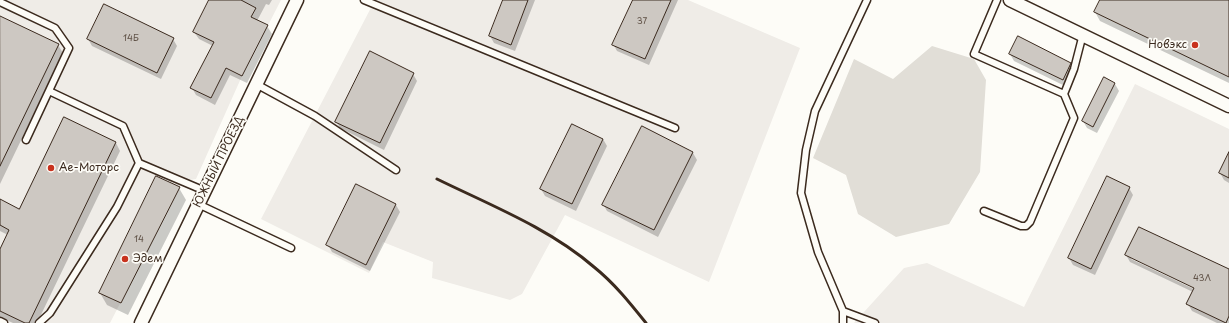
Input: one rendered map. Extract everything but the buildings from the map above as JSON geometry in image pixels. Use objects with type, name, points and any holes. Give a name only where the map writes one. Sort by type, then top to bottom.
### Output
[{"type":"street","name":"ЮЖНЫЙ ПРОЕЗД","points":[[141,323],[297,0]]},
{"type":"street","points":[[1010,0],[1083,34],[1229,106]]},
{"type":"lane","points":[[364,0],[675,128]]},
{"type":"lane","points":[[843,323],[843,311],[818,252],[801,193],[806,150],[815,111],[867,0]]},
{"type":"lane","points":[[984,211],[1021,226],[1026,226],[1030,222],[1074,118],[1064,94],[974,54],[998,0]]},
{"type":"lane","points":[[0,2],[55,28],[69,48],[26,140]]},
{"type":"lane","points":[[1064,94],[1074,69],[1083,34]]},
{"type":"lane","points":[[256,84],[315,116],[396,170]]},
{"type":"lane","points":[[49,91],[122,126],[139,163],[205,191]]},
{"type":"lane","points":[[39,323],[50,313],[117,207],[139,163]]},
{"type":"lane","points":[[198,204],[291,248]]},
{"type":"lane","points":[[843,311],[875,323]]},
{"type":"lane","points":[[0,321],[4,323]]},
{"type":"shaded area","points":[[0,0],[281,0],[242,76],[196,179],[183,181],[110,323],[0,323]]},
{"type":"shaded area","points":[[375,0],[688,0],[800,48],[709,282],[565,215],[522,294],[510,300],[432,278],[433,262],[383,242],[369,273],[261,219]]},
{"type":"shaded area","points":[[932,46],[974,59],[986,80],[980,172],[949,224],[896,237],[858,214],[846,175],[813,158],[854,59],[893,79]]},
{"type":"shaded area","points":[[1135,84],[1229,129],[1229,316],[1226,323],[854,323],[904,268],[927,263],[1024,307]]},
{"type":"railway","points":[[437,179],[539,229],[577,253],[615,286],[646,323]]},
{"type":"place","name":"Новэкс","points":[[1195,45]]},
{"type":"place","name":"Ае-Моторс","points":[[51,168]]},
{"type":"place","name":"Эдем","points":[[125,259]]}]
